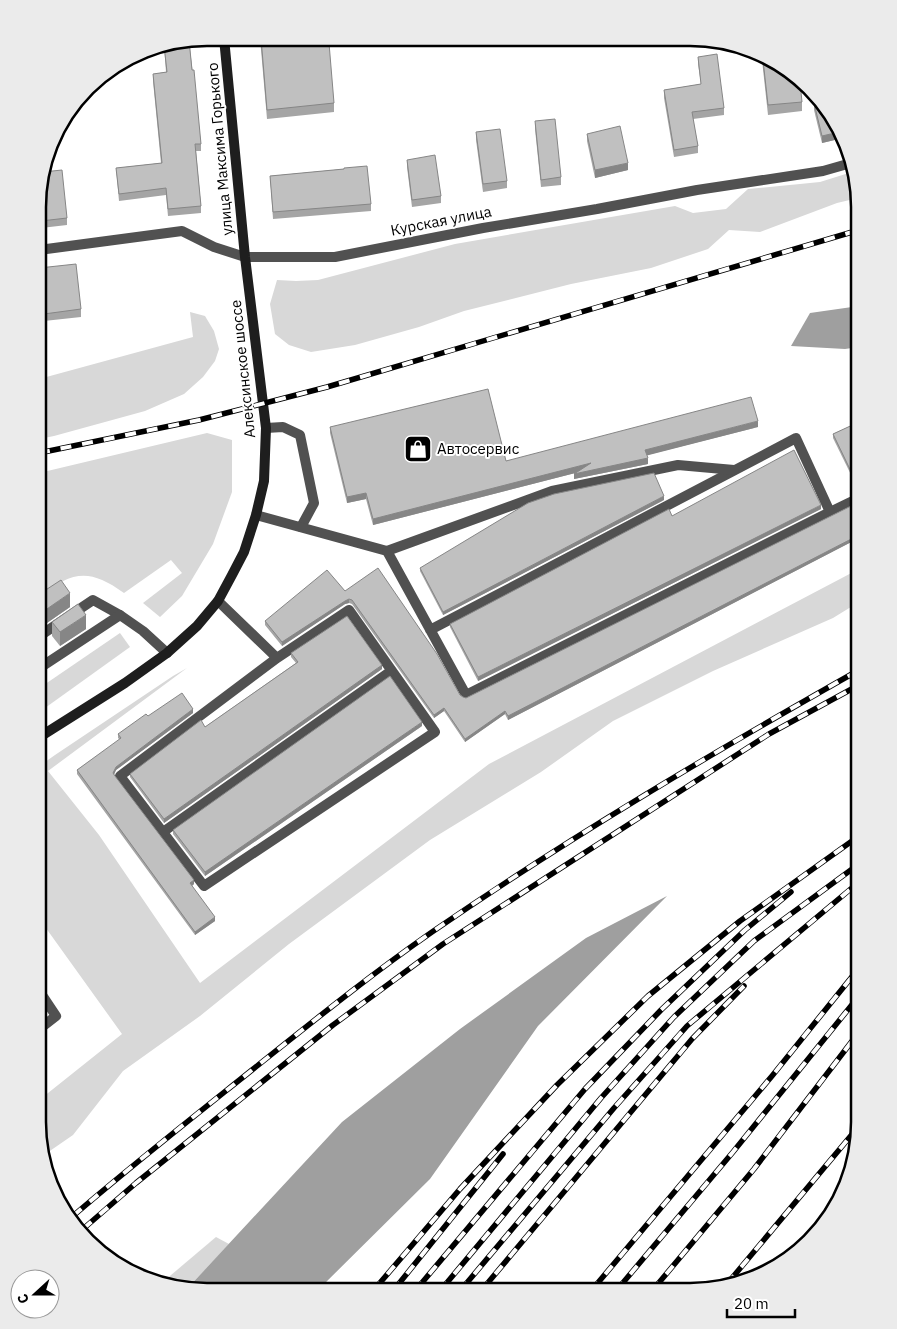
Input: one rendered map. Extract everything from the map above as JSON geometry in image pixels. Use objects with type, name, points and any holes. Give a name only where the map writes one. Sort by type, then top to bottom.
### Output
[{"type":"main road","name":"улица Максима Горького","points":[[225,46],[245,257]]},
{"type":"main road","name":"Алексинское шоссе","points":[[46,733],[125,683],[167,653],[197,626],[218,601],[244,552],[256,515],[264,481],[266,428],[245,257]]},
{"type":"street","name":"Курская улица","points":[[46,249],[182,231],[214,247],[245,257],[336,257],[483,228],[697,190],[823,171],[845,165]]},
{"type":"street","points":[[266,428],[283,427],[300,435],[314,503],[301,527]]},
{"type":"street","points":[[430,630],[796,438],[830,512]]},
{"type":"street","points":[[256,515],[387,551],[552,491],[678,465],[734,470]]},
{"type":"street","points":[[387,551],[466,695],[851,502]]},
{"type":"street","points":[[46,632],[93,600],[120,615],[167,653]]},
{"type":"street","points":[[218,601],[277,658]]},
{"type":"street","points":[[349,610],[391,671],[435,732],[204,886],[120,776],[277,658],[349,610]]},
{"type":"street","points":[[46,664],[120,615]]},
{"type":"street","points":[[163,832],[391,671]]},
{"type":"street","points":[[46,1001],[56,1016],[46,1024]]},
{"type":"shaded area","points":[[847,173],[850,200],[760,232],[729,230],[708,249],[651,268],[571,284],[464,311],[419,327],[355,345],[311,352],[289,345],[275,334],[270,304],[277,280],[318,280],[455,244],[675,206],[693,213],[726,209],[748,189],[820,182]]},
{"type":"shaded area","points":[[851,307],[851,348],[791,346],[810,313]]},
{"type":"shaded area","points":[[190,312],[205,316],[214,331],[219,349],[215,361],[203,377],[184,394],[145,411],[46,438],[46,377],[193,337]]},
{"type":"shaded area","points":[[207,433],[232,440],[232,492],[213,544],[182,596],[160,617],[143,603],[182,573],[171,560],[124,593],[101,579],[91,576],[71,578],[46,591],[46,471]]},
{"type":"shaded area","points":[[851,573],[851,607],[833,618],[713,671],[613,721],[541,772],[430,840],[289,944],[200,1016],[123,1071],[73,1135],[49,1152],[46,1095],[122,1034],[46,928],[46,761],[187,668],[48,771],[99,835],[200,983],[489,764]]},
{"type":"shaded area","points":[[120,633],[130,647],[46,707],[46,684]]},
{"type":"shaded area","points":[[667,896],[538,1026],[430,1179],[325,1283],[194,1282],[342,1122],[460,1029],[586,938]]},
{"type":"shaded area","points":[[216,1237],[229,1244],[194,1282],[168,1277]]},
{"type":"building","points":[[262,46],[329,46],[334,103],[267,110]]},
{"type":"building","points":[[190,48],[192,70],[194,70],[201,144],[195,144],[201,206],[168,209],[166,188],[119,194],[116,168],[162,163],[153,74],[167,72],[165,52]]},
{"type":"building","points":[[717,54],[724,108],[692,112],[698,146],[674,150],[664,90],[701,84],[698,57]]},
{"type":"building","points":[[764,65],[788,79],[801,90],[802,102],[768,105]]},
{"type":"building","points":[[814,105],[832,134],[822,136]]},
{"type":"building","points":[[555,119],[561,177],[541,180],[535,121]]},
{"type":"building","points":[[620,126],[628,163],[595,170],[587,134]]},
{"type":"building","points":[[500,129],[507,181],[483,184],[476,132]]},
{"type":"building","points":[[435,155],[441,196],[412,200],[407,160]]},
{"type":"building","points":[[367,166],[371,204],[273,212],[270,176]]},
{"type":"building","points":[[62,170],[67,218],[46,220],[48,186],[51,171]]},
{"type":"building","points":[[76,264],[81,309],[46,314],[46,267]]},
{"type":"building","points":[[488,389],[506,461],[751,397],[758,421],[645,450],[648,458],[574,474],[591,463],[373,519],[366,493],[347,497],[330,427]]},
{"type":"building","points":[[851,426],[851,471],[833,434]]},
{"type":"building","points":[[794,450],[821,505],[478,677],[450,624],[669,509],[672,516]]},
{"type":"building","points":[[654,473],[664,496],[443,612],[420,568],[528,503],[554,494]]},
{"type":"building","points":[[851,506],[851,539],[508,716],[505,711],[465,739],[444,708],[434,715],[352,600],[345,601],[282,642],[265,621],[327,570],[345,591],[378,568],[437,654],[460,695],[466,698]]},
{"type":"building","points":[[61,580],[70,593],[46,610],[46,590]]},
{"type":"building","points":[[78,604],[86,615],[60,632],[52,622]]},
{"type":"building","points":[[347,616],[382,665],[164,819],[130,774],[201,720],[205,727],[298,662],[291,653]]},
{"type":"building","points":[[390,676],[422,722],[205,872],[173,830]]},
{"type":"building","points":[[182,693],[193,709],[116,767],[113,773],[194,880],[190,883],[215,917],[195,932],[77,770],[121,738],[118,734],[146,714],[148,716]]},
{"type":"railway","points":[[46,452],[199,420],[327,387],[851,232]]},
{"type":"railway","points":[[75,1214],[162,1142],[319,1017],[432,932],[643,796],[850,675]]},
{"type":"railway","points":[[85,1227],[136,1183],[333,1025],[443,944],[769,734],[850,690]]},
{"type":"railway","points":[[380,1283],[460,1189],[557,1085],[648,996],[740,921],[850,842]]},
{"type":"railway","points":[[447,1283],[601,1098],[674,1017],[754,941],[850,870]]},
{"type":"railway","points":[[467,1283],[614,1108],[687,1026],[850,889]]},
{"type":"railway","points":[[422,1283],[585,1089],[661,1010],[745,930],[791,892]]},
{"type":"railway","points":[[598,1283],[772,1076],[850,979]]},
{"type":"railway","points":[[488,1283],[692,1039],[744,986]]},
{"type":"railway","points":[[623,1283],[733,1152],[850,1007]]},
{"type":"railway","points":[[659,1283],[754,1169],[850,1044]]},
{"type":"railway","points":[[733,1276],[850,1137]]},
{"type":"railway","points":[[399,1283],[503,1154]]},
{"type":"place","name":"Автосервис","points":[[418,449]]}]
